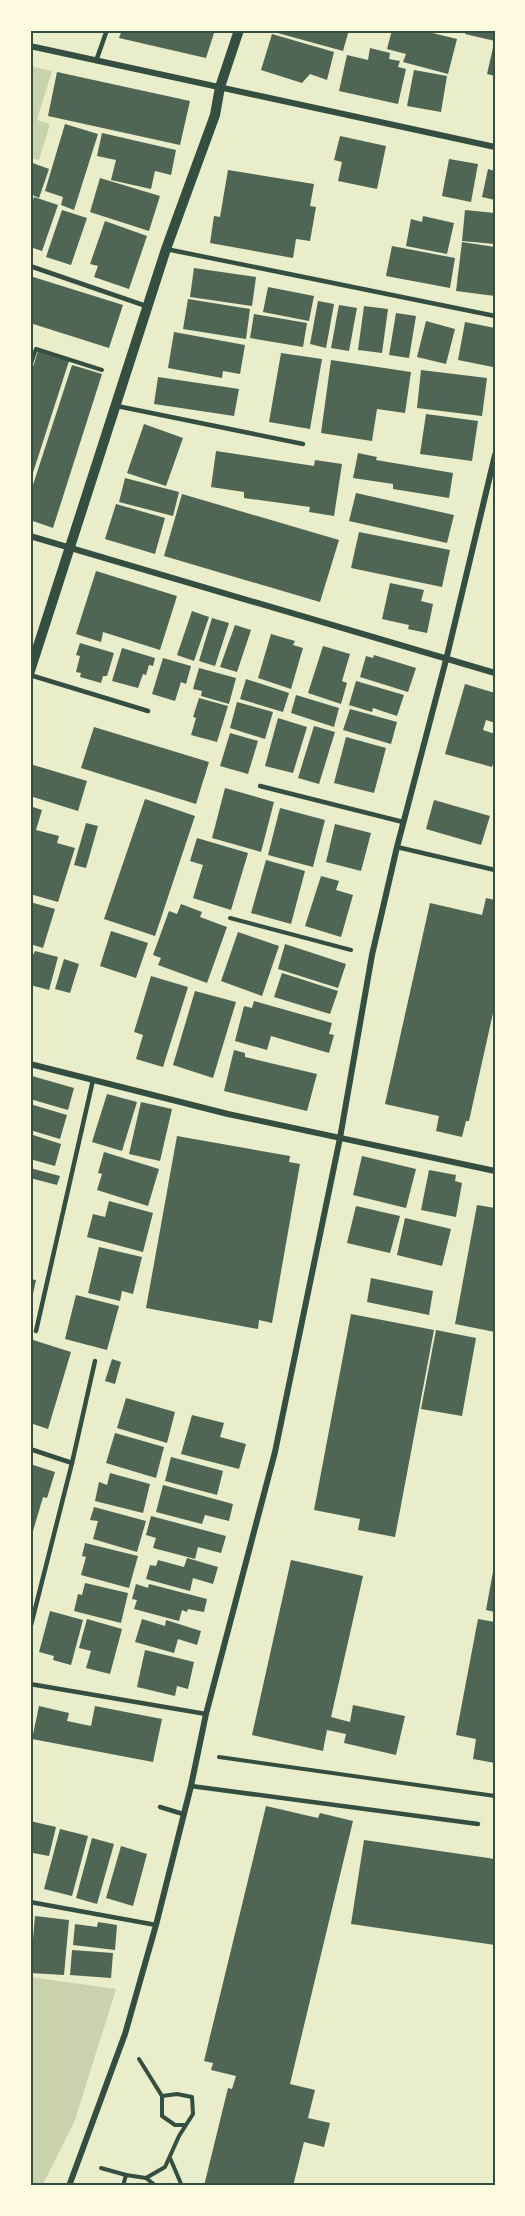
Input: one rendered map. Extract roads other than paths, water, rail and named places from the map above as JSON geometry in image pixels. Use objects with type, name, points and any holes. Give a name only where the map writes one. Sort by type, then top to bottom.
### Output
[{"type":"street","points":[[30,673],[166,249],[215,115],[220,87],[238,30]]},
{"type":"street","points":[[30,46],[495,147]]},
{"type":"street","points":[[69,2186],[125,2034],[156,1925],[191,1786],[206,1714],[274,1452],[340,1138],[372,956],[403,822],[446,660],[495,455]]},
{"type":"street","points":[[30,536],[495,673]]},
{"type":"street","points":[[30,1064],[228,1114],[495,1171]]},
{"type":"lane","points":[[96,60],[107,30]]},
{"type":"lane","points":[[166,249],[495,316]]},
{"type":"lane","points":[[30,266],[149,306]]},
{"type":"lane","points":[[117,406],[303,444]]},
{"type":"lane","points":[[30,673],[148,711]]},
{"type":"lane","points":[[260,786],[403,822]]},
{"type":"lane","points":[[397,847],[495,870]]},
{"type":"lane","points":[[36,1331],[93,1080]]},
{"type":"lane","points":[[30,1629],[95,1361]]},
{"type":"lane","points":[[30,1449],[72,1463]]},
{"type":"lane","points":[[30,1684],[206,1714]]},
{"type":"lane","points":[[191,1786],[478,1824]]},
{"type":"lane","points":[[160,1807],[183,1814]]},
{"type":"lane","points":[[30,1902],[156,1925]]}]
